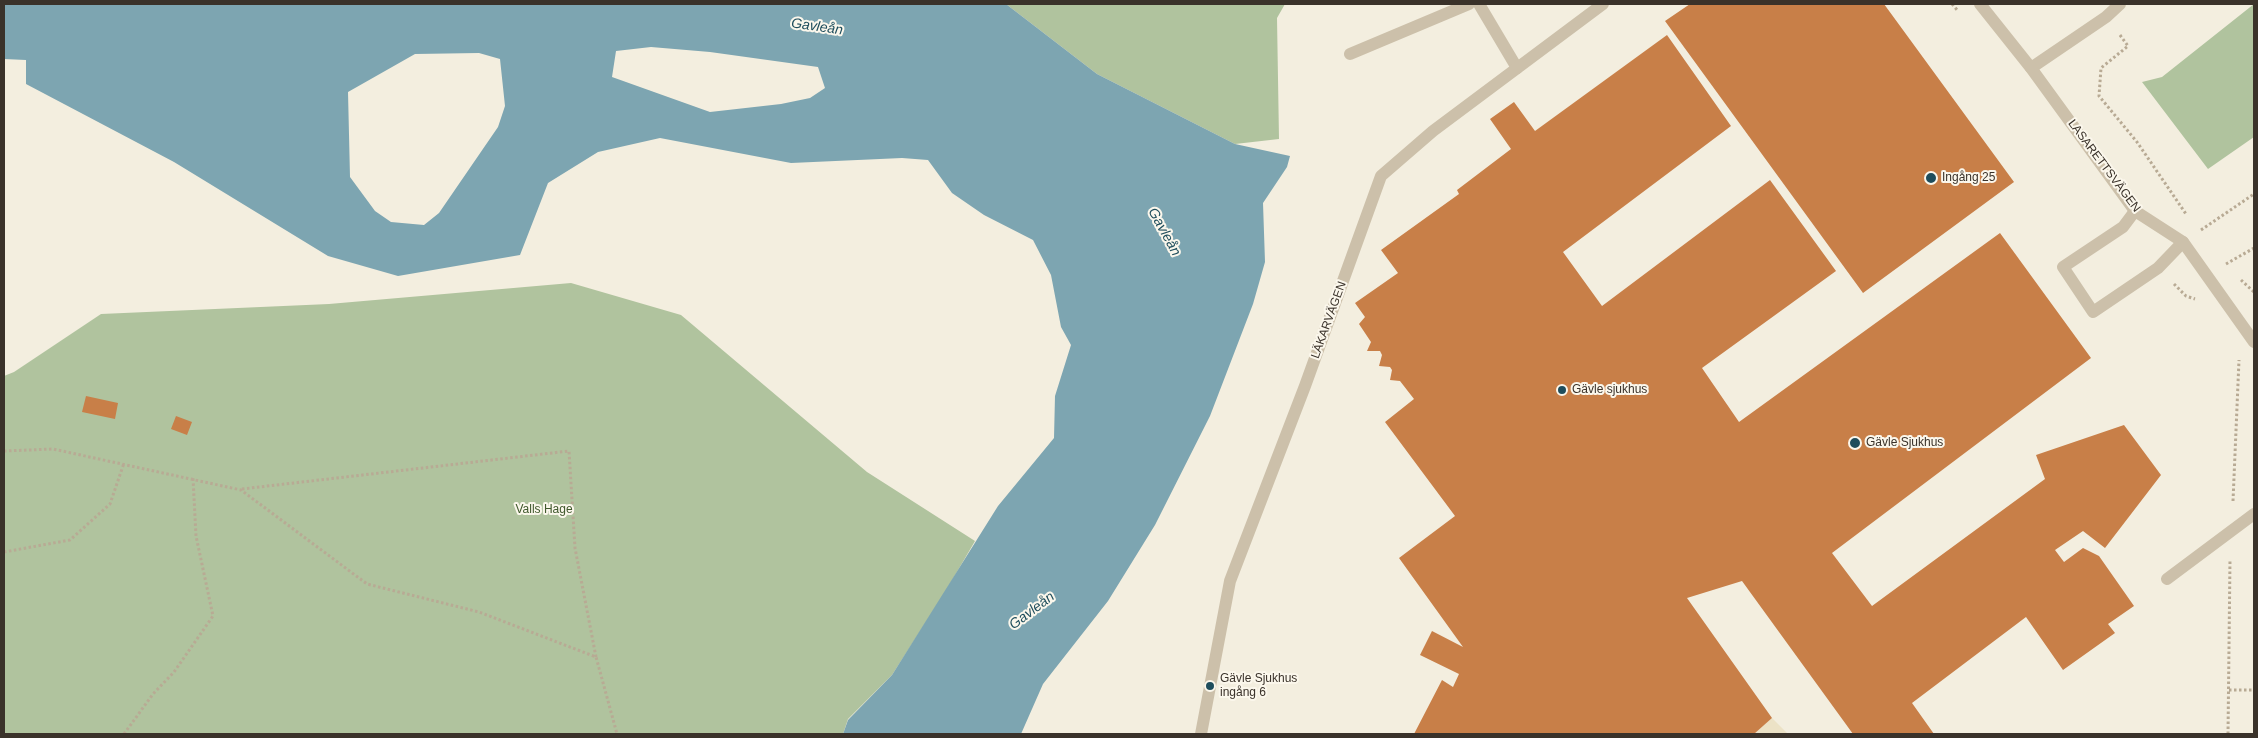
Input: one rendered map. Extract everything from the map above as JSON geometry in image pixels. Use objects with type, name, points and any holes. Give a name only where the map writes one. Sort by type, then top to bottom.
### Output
[{"type":"street","points":[[1350,54],[1469,4]]},
{"type":"street","points":[[1479,4],[1517,68]]},
{"type":"street","name":"LÄKARVÄGEN","points":[[1200,734],[1230,581],[1305,386],[1380,176],[1433,131],[1603,4]]},
{"type":"street","name":"LASARETTSVÄGEN","points":[[1980,4],[2031,68],[2135,211],[2183,242],[2254,342]]},
{"type":"street","points":[[2031,68],[2106,17],[2120,4]]},
{"type":"street","points":[[2135,211],[2123,227],[2063,267],[2093,312],[2158,268],[2183,242]]},
{"type":"street","points":[[2167,579],[2254,514]]},
{"type":"path","points":[[2106,17],[2128,46],[2101,68],[2099,96],[2137,142],[2187,216]]},
{"type":"path","points":[[2197,232],[2254,194]]},
{"type":"path","points":[[2224,265],[2254,248]]},
{"type":"path","points":[[2158,268],[2186,296],[2201,301]]},
{"type":"path","points":[[2228,734],[2231,532],[2239,351]]},
{"type":"path","points":[[4,451],[54,449],[241,490],[568,450],[575,548],[596,657],[617,734]]},
{"type":"path","points":[[4,552],[70,540],[110,504],[124,463]]},
{"type":"path","points":[[124,734],[154,694],[174,672],[213,616],[196,536],[193,478]]},
{"type":"path","points":[[241,490],[367,584],[478,612],[596,657]]},
{"type":"path","points":[[2229,690],[2254,690]]},
{"type":"green space","points":[[1006,4],[1285,4],[1277,18],[1279,139],[1235,144],[1097,74]]},
{"type":"green space","points":[[2254,4],[2254,137],[2208,169],[2142,82],[2162,77]]},
{"type":"green space","name":"Valls Hage","points":[[571,283],[681,315],[867,472],[975,541],[944,594],[892,675],[848,719],[843,734],[4,734],[4,376],[14,372],[101,314],[329,304]]},
{"type":"shaded area","points":[[1772,718],[1788,734],[1754,734]]},
{"type":"water","name":"Gavleån","points":[[4,4],[1006,4],[1097,74],[1235,144],[1290,156],[1287,167],[1263,203],[1265,262],[1253,304],[1210,416],[1155,525],[1108,601],[1043,684],[1021,734],[843,734],[848,720],[892,675],[998,506],[1054,438],[1055,396],[1071,345],[1061,327],[1051,275],[1033,240],[984,215],[952,193],[928,160],[902,158],[791,163],[660,138],[598,152],[548,183],[520,255],[398,276],[328,256],[174,162],[26,84],[26,60],[4,59]],"holes":[[[651,47],[710,52],[818,67],[825,88],[810,98],[781,104],[710,112],[612,77],[616,51]],[[479,53],[500,59],[505,106],[498,127],[439,213],[424,225],[391,222],[375,211],[350,177],[348,92],[415,54]]]},
{"type":"building","points":[[1690,4],[1884,4],[2014,182],[1863,293],[1665,21]]},
{"type":"building","name":"Gävle sjukhus","points":[[1667,35],[1731,126],[1563,252],[1602,306],[1770,180],[1836,271],[1702,368],[1739,422],[2000,233],[2091,358],[1832,553],[1872,606],[2045,479],[2036,455],[2124,425],[2161,475],[2105,548],[2083,531],[2055,550],[2064,562],[2083,548],[2099,556],[2134,606],[2108,624],[2115,633],[2063,670],[2026,617],[1912,703],[1934,734],[1853,734],[1742,581],[1687,598],[1772,718],[1754,734],[1414,734],[1442,680],[1453,687],[1459,674],[1420,655],[1432,631],[1463,647],[1399,558],[1455,516],[1385,422],[1414,399],[1400,381],[1390,380],[1392,370],[1390,367],[1379,366],[1382,355],[1380,351],[1367,351],[1371,342],[1359,324],[1365,317],[1355,303],[1398,273],[1381,250],[1459,194],[1457,190],[1511,149],[1490,119],[1514,102],[1535,131]]},
{"type":"building","points":[[86,396],[118,403],[115,419],[82,412]]},
{"type":"building","points":[[176,416],[192,422],[187,435],[171,429]]},
{"type":"place","name":"Ingång 25","points":[[1931,178]]},
{"type":"place","name":"Gävle sjukhus","points":[[1562,390]]},
{"type":"place","name":"Gävle Sjukhus","points":[[1855,443]]},
{"type":"place","name":"Gävle Sjukhus ingång 6","points":[[1210,686]]}]
